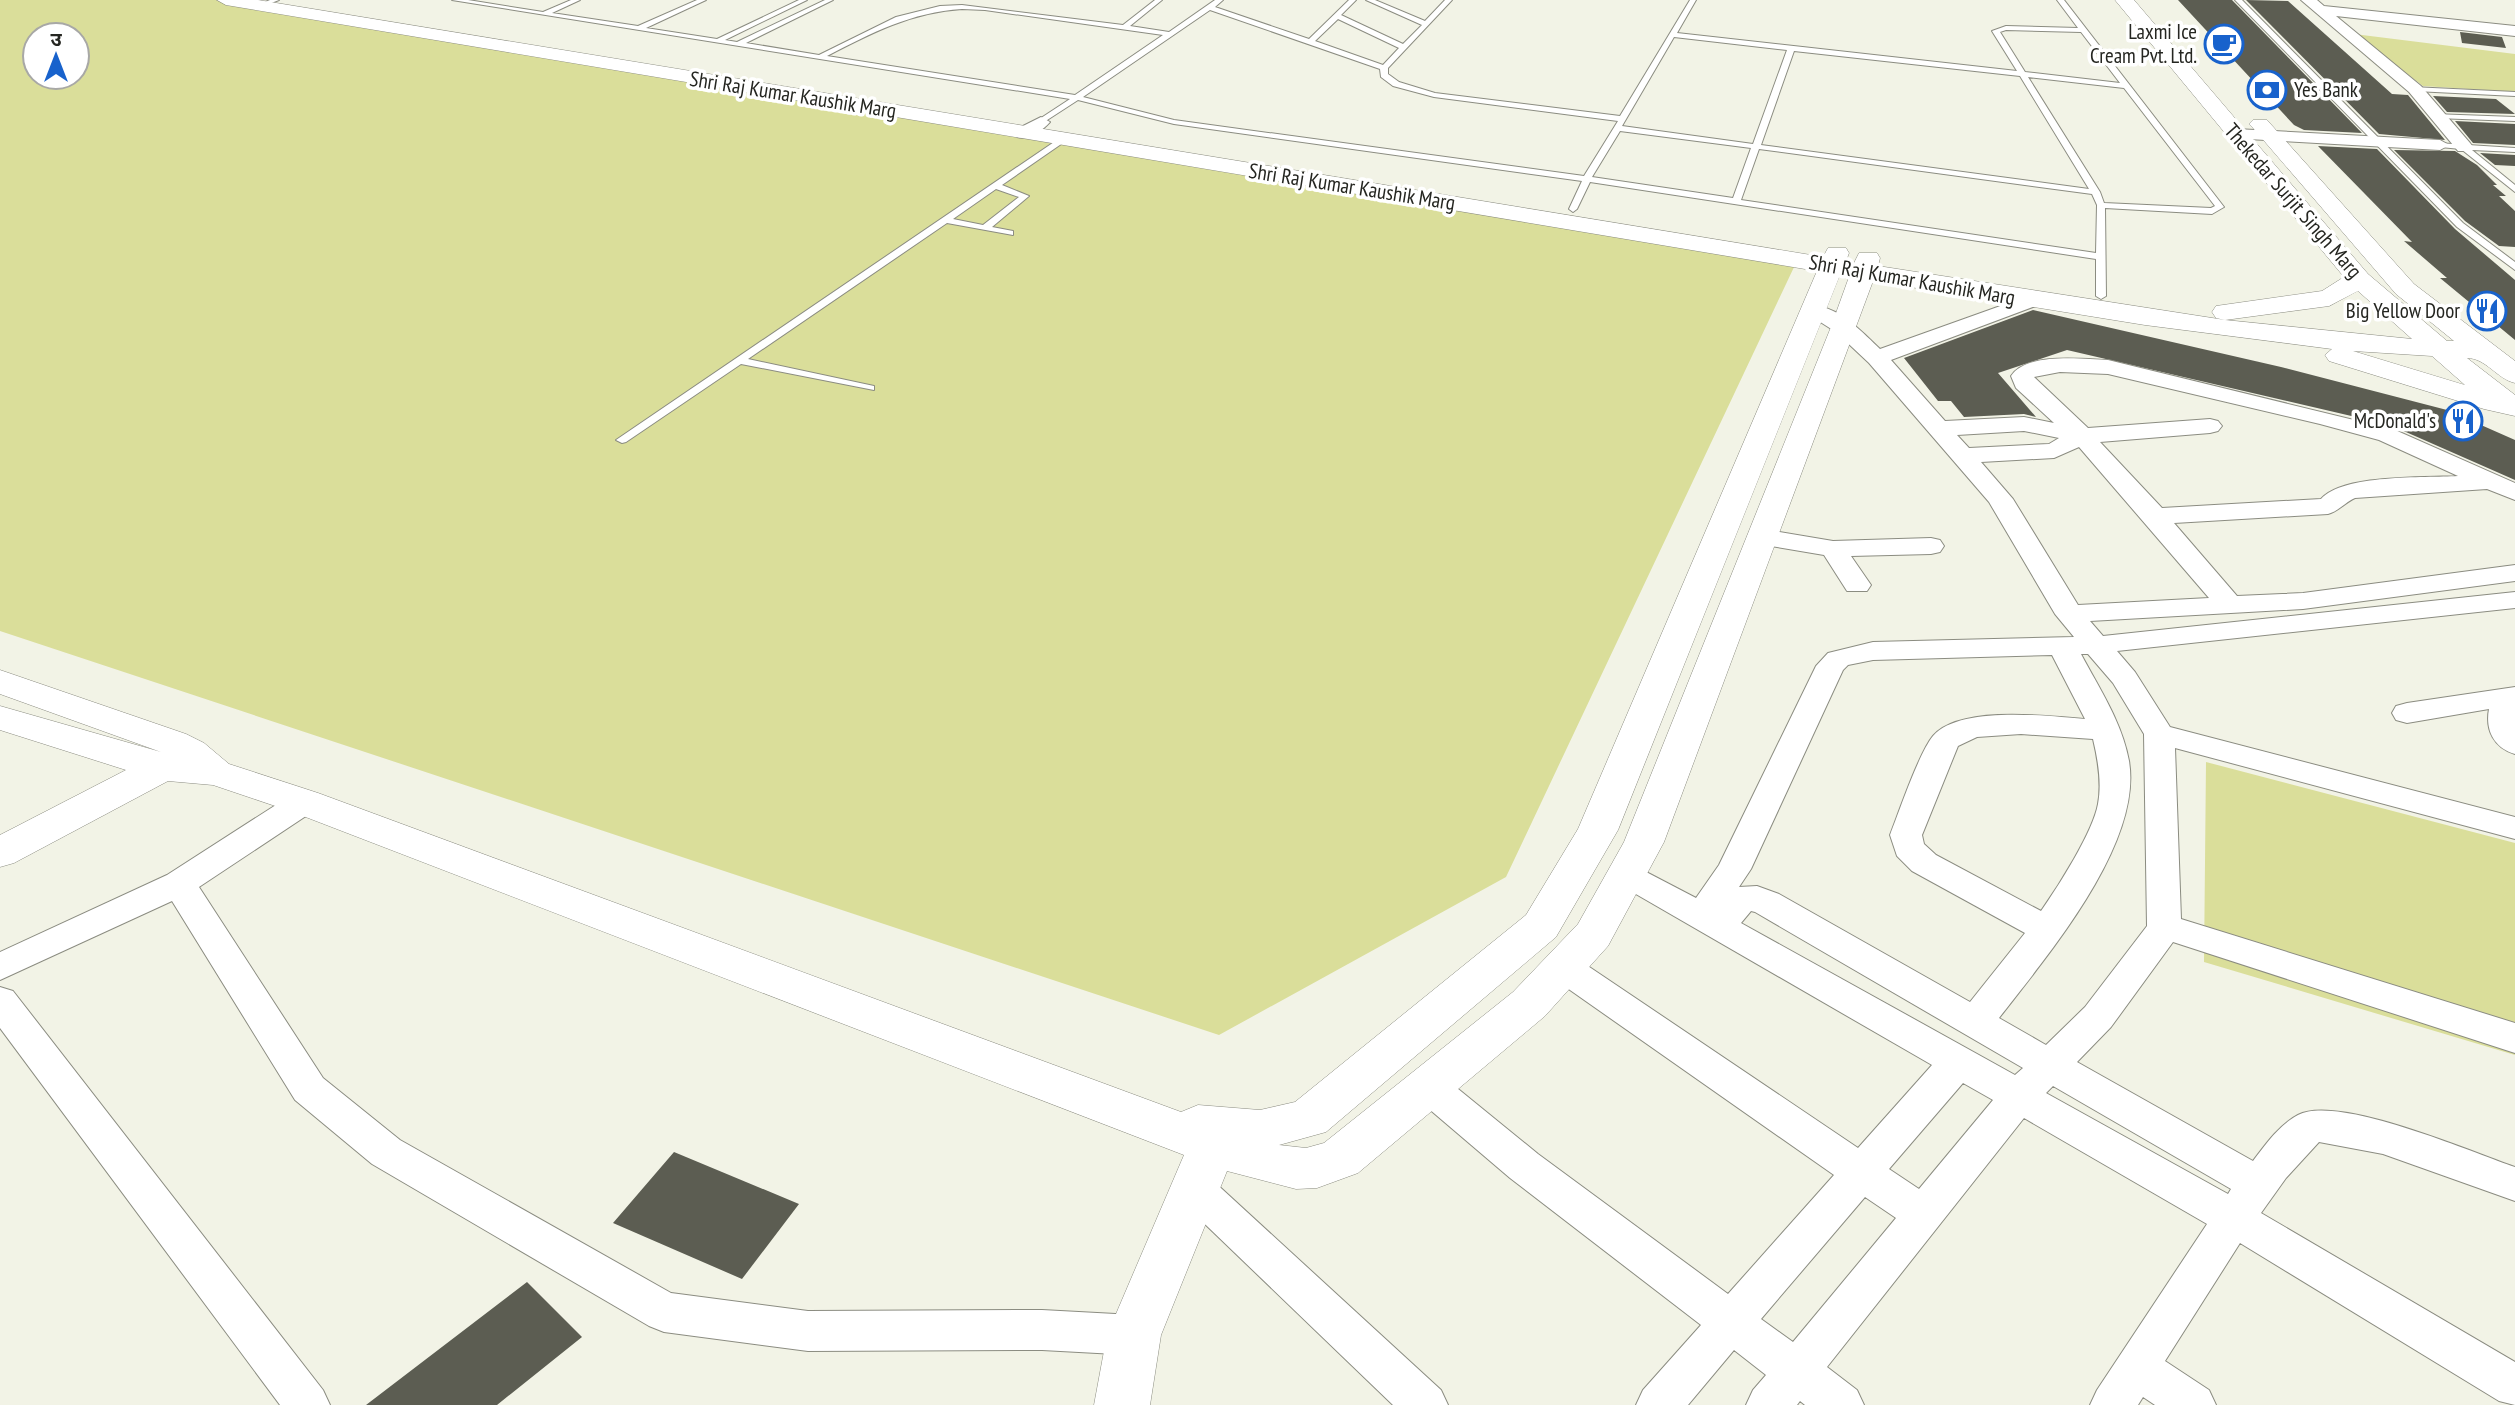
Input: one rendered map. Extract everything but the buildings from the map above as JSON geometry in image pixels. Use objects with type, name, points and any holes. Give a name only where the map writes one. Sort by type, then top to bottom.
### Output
[{"type":"street","name":"Shri Raj Kumar Kaushik Marg","points":[[226,0],[268,3],[430,35],[1573,209],[2034,300],[2266,332],[2448,340]]},
{"type":"street","name":"Shri Raj Kumar Kaushik Marg","points":[[307,0],[1032,127],[1063,140],[1850,262],[2217,313],[2416,330],[2482,350],[2515,375]]},
{"type":"street","name":"Thekedar Surjit Singh Marg","points":[[2124,0],[2359,279],[2416,330]]},
{"type":"street","points":[[2150,0],[2206,63]]},
{"type":"street","points":[[2314,5],[2415,89],[2464,147]]},
{"type":"street","points":[[2314,5],[2515,32]]},
{"type":"street","points":[[430,35],[456,25]]},
{"type":"street","points":[[2343,30],[2370,34]]},
{"type":"street","name":"Thekedar Surjit Singh Marg","points":[[2243,105],[2405,289],[2488,390],[2515,408]]},
{"type":"street","points":[[2236,134],[2440,145]]},
{"type":"street","points":[[1217,1135],[1251,1158],[1297,1171],[1318,1169],[1341,1158],[1529,1004],[1593,935],[1644,842],[1762,537],[1829,319],[1850,262]]},
{"type":"street","points":[[2217,313],[2329,298],[2359,279]]},
{"type":"street","points":[[1877,358],[2034,300]]},
{"type":"street","points":[[1769,1405],[2019,1096],[2098,1017],[2153,947],[2164,926],[2158,734],[2125,678],[2069,614],[2000,499],[1877,358],[1829,319]]},
{"type":"street","points":[[0,681],[176,759],[304,802],[1159,1122],[1217,1135],[1260,1130],[1308,1118],[1541,926],[1598,830],[1829,319]]},
{"type":"street","points":[[2266,332],[2515,408]]},
{"type":"street","points":[[2229,604],[2155,516],[2082,436],[2024,383],[2022,376],[2027,371],[2060,365],[2108,367],[2326,418],[2387,435],[2515,492]]},
{"type":"street","points":[[1938,429],[2024,424],[2082,436],[2210,426]]},
{"type":"street","points":[[1962,456],[2054,451],[2082,436]]},
{"type":"street","points":[[2155,516],[2328,506],[2336,497],[2350,491],[2492,481]]},
{"type":"street","points":[[1762,537],[1833,549],[1931,546]]},
{"type":"street","points":[[1833,549],[1857,585]]},
{"type":"street","points":[[2069,614],[2303,601],[2515,573]]},
{"type":"street","points":[[1711,921],[1830,666],[1838,659],[1873,651],[2095,645],[2515,600]]},
{"type":"street","points":[[1975,1022],[2047,930],[2082,877],[2114,806],[2114,763],[2106,730],[2062,646]]},
{"type":"street","points":[[2407,713],[2510,697],[2500,726],[2506,737],[2515,744]]},
{"type":"street","points":[[0,718],[176,759]]},
{"type":"street","points":[[2047,930],[1924,863],[1909,848],[1906,835],[1945,741],[1952,733],[2003,726],[2106,730]]},
{"type":"street","points":[[2158,734],[2515,828]]},
{"type":"street","points":[[0,829],[176,759]]},
{"type":"street","points":[[0,853],[176,759]]},
{"type":"street","points":[[0,967],[179,884],[304,802]]},
{"type":"street","points":[[1627,874],[2234,1218],[2515,1386]]},
{"type":"street","points":[[179,884],[309,1089],[386,1152],[664,1312],[808,1331],[1042,1330],[1134,1335]]},
{"type":"street","points":[[1711,921],[1741,899],[1757,898],[2259,1185]]},
{"type":"street","points":[[2164,926],[2515,1038]]},
{"type":"street","points":[[1563,967],[1924,1215]]},
{"type":"street","points":[[0,1001],[307,1405]]},
{"type":"street","points":[[1659,1405],[1860,1171],[1958,1062]]},
{"type":"street","points":[[1428,1086],[1524,1166],[1841,1405]]},
{"type":"street","points":[[2113,1405],[2234,1218],[2293,1140],[2308,1126],[2331,1126],[2365,1133],[2515,1184]]},
{"type":"street","points":[[1122,1405],[1134,1335],[1217,1135]]},
{"type":"street","points":[[1196,1190],[1425,1405]]},
{"type":"street","points":[[2137,1367],[2193,1405]]},
{"type":"lane","points":[[454,0],[1074,97],[1174,122],[1587,179],[2102,257]]},
{"type":"lane","points":[[544,13],[577,0]]},
{"type":"lane","points":[[639,28],[703,0]]},
{"type":"lane","points":[[718,41],[804,0]]},
{"type":"lane","points":[[739,44],[830,0]]},
{"type":"lane","points":[[1124,28],[1159,0]]},
{"type":"lane","points":[[1032,127],[1220,0]]},
{"type":"lane","points":[[1310,42],[1353,0]]},
{"type":"lane","points":[[1369,0],[1426,24]]},
{"type":"lane","points":[[1573,209],[1587,179],[1693,0]]},
{"type":"lane","points":[[2060,0],[2220,208],[2212,211],[2101,205]]},
{"type":"lane","points":[[2238,0],[2460,225],[2515,267]]},
{"type":"lane","points":[[820,57],[915,7],[968,1],[985,8],[1169,34]]},
{"type":"lane","points":[[1444,1],[1384,68],[1384,75],[1396,84],[1434,95],[1756,147],[2096,192]]},
{"type":"lane","points":[[515,9],[526,4]]},
{"type":"lane","points":[[1209,7],[1384,68]]},
{"type":"lane","points":[[1337,16],[1404,47]]},
{"type":"lane","points":[[2085,30],[1997,29],[1997,34],[2096,192],[2101,205],[2101,296]]},
{"type":"lane","points":[[1672,34],[2128,86]]},
{"type":"lane","points":[[1736,202],[1791,49]]},
{"type":"lane","points":[[2415,89],[2515,94]]},
{"type":"lane","points":[[2436,116],[2515,120]]},
{"type":"lane","points":[[622,440],[1063,140]]},
{"type":"lane","points":[[2440,145],[2515,150]]},
{"type":"lane","points":[[2464,147],[2515,189]]},
{"type":"lane","points":[[985,228],[1025,195],[995,186]]},
{"type":"lane","points":[[945,220],[1010,233]]},
{"type":"lane","points":[[738,360],[870,388]]},
{"type":"green space","points":[[0,0],[222,0],[1795,265],[1506,877],[1219,1035],[0,631]]},
{"type":"green space","points":[[2354,34],[2515,54],[2515,92],[2423,86]]},
{"type":"green space","points":[[2206,762],[2515,843],[2515,1055],[2204,962]]},
{"type":"place","name":"Laxmi Ice Cream Pvt. Ltd.","points":[[2224,44]]},
{"type":"place","name":"Yes Bank","points":[[2267,90]]},
{"type":"place","name":"Big Yellow Door","points":[[2487,311]]},
{"type":"place","name":"McDonald's","points":[[2463,421]]}]
